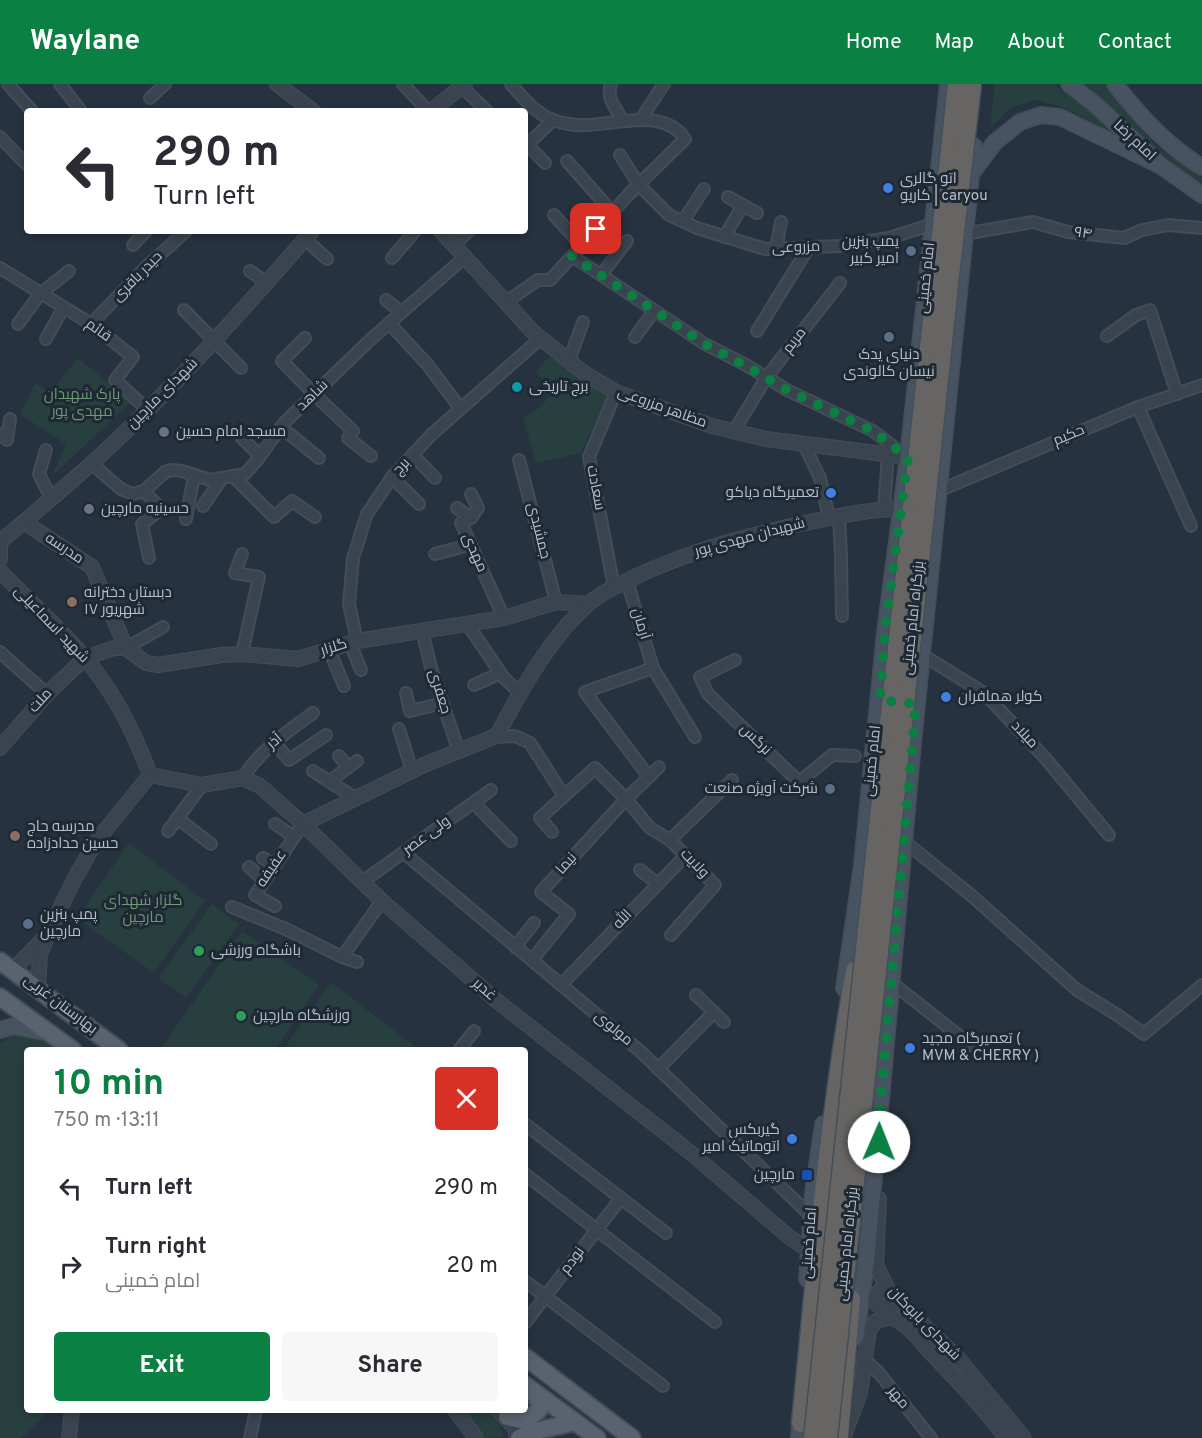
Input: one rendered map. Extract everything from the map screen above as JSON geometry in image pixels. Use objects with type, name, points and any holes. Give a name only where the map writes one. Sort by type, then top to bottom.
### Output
[{"type":"highway","name":"بزرگراه امام خمینی","points":[[828,1438],[957,84]]},
{"type":"highway","name":"بزرگراه امام خمینی","points":[[813,1438],[972,84]]},
{"type":"highway","points":[[800,1430],[841,1052],[879,884]]},
{"type":"highway","points":[[841,1438],[879,884]]},
{"type":"main road","name":"امام خمینی","points":[[800,1430],[811,1216],[862,865],[880,700],[892,509],[908,458],[948,84]]},
{"type":"main road","points":[[841,1438],[867,1255],[916,704],[980,84]]},
{"type":"main road","name":"امام رضا","points":[[1070,84],[1161,166],[1202,195]]},
{"type":"main road","name":"امام رضا","points":[[1115,84],[1155,131],[1202,167]]},
{"type":"main road","points":[[971,174],[995,142],[1020,122],[1041,115],[1060,117],[1161,166]]},
{"type":"main road","points":[[880,700],[916,704]]},
{"type":"main road","name":"بهارستان غربی","points":[[7,966],[115,1047]]},
{"type":"main road","name":"بهارستان غربی","points":[[0,997],[69,1047]]},
{"type":"main road","points":[[0,1030],[14,1026],[49,1033]]},
{"type":"main road","points":[[528,1359],[632,1438]]},
{"type":"main road","points":[[502,1414],[526,1421],[540,1410],[539,1402],[529,1388]]},
{"type":"main road","points":[[529,1388],[597,1438]]},
{"type":"main road","points":[[518,1438],[536,1431],[575,1422]]},
{"type":"street","points":[[8,84],[29,108]]},
{"type":"street","points":[[60,84],[79,108]]},
{"type":"street","points":[[150,98],[165,84]]},
{"type":"street","points":[[403,84],[426,108]]},
{"type":"street","points":[[506,302],[538,280],[550,280],[612,212],[685,139],[681,132],[668,126],[641,119],[583,126],[553,120],[528,105],[511,84]]},
{"type":"street","points":[[611,84],[609,92],[611,102],[623,121]]},
{"type":"street","points":[[641,119],[664,84]]},
{"type":"street","points":[[433,108],[464,85],[484,108]]},
{"type":"street","points":[[283,86],[309,108]]},
{"type":"street","points":[[528,144],[553,120]]},
{"type":"street","points":[[0,137],[24,162]]},
{"type":"street","points":[[528,148],[545,163]]},
{"type":"street","name":"مزروعی","points":[[620,155],[639,185],[669,215],[724,237],[765,249],[839,246],[889,238],[933,224]]},
{"type":"street","points":[[567,161],[612,212]]},
{"type":"street","points":[[682,221],[704,189]]},
{"type":"street","points":[[728,197],[757,213]]},
{"type":"street","points":[[724,237],[742,205]]},
{"type":"street","points":[[554,215],[581,245]]},
{"type":"street","points":[[776,249],[781,222]]},
{"type":"street","name":"۹۴","points":[[964,234],[1033,222],[1068,232],[1124,238],[1142,230],[1168,225],[1202,228]]},
{"type":"street","points":[[133,245],[143,234]]},
{"type":"street","name":"حیدر باقری","points":[[91,324],[178,234]]},
{"type":"street","points":[[392,258],[412,234]]},
{"type":"street","name":"مظاهر مزروعی","points":[[444,234],[541,338],[587,375],[616,392],[712,426],[766,439],[908,458]]},
{"type":"street","points":[[454,245],[466,234]]},
{"type":"street","points":[[309,235],[327,259]]},
{"type":"street","name":"شهدای مارچین","points":[[0,542],[92,464],[148,410],[215,340],[309,235]]},
{"type":"street","points":[[601,275],[627,241]]},
{"type":"street","points":[[757,331],[809,247]]},
{"type":"street","points":[[572,256],[705,344],[787,390],[873,431],[908,458]]},
{"type":"street","name":"شاهد","points":[[228,477],[245,474],[281,428],[389,323],[465,257]]},
{"type":"street","name":"قائم","points":[[0,269],[91,324],[133,357],[116,380],[148,410]]},
{"type":"street","points":[[18,324],[40,294],[69,271]]},
{"type":"street","points":[[250,271],[267,283]]},
{"type":"street","name":"مریم","points":[[734,431],[766,378],[840,283]]},
{"type":"street","points":[[386,300],[401,312]]},
{"type":"street","points":[[46,339],[63,308]]},
{"type":"street","points":[[184,310],[241,368]]},
{"type":"street","points":[[635,337],[654,310]]},
{"type":"street","points":[[1107,336],[1136,315],[1150,310],[1177,394]]},
{"type":"street","points":[[569,361],[583,322]]},
{"type":"street","points":[[389,323],[427,364],[460,408]]},
{"type":"street","points":[[305,338],[282,361],[353,431],[348,438],[371,456]]},
{"type":"street","name":"برج","points":[[361,670],[354,642],[349,604],[353,558],[368,514],[392,477],[413,455],[460,408],[541,338]]},
{"type":"street","name":"حکیم","points":[[938,491],[1138,407],[1202,385]]},
{"type":"street","name":"سعادت","points":[[616,392],[589,457],[620,584]]},
{"type":"street","points":[[1138,407],[1191,526]]},
{"type":"street","points":[[0,434],[7,440],[10,419]]},
{"type":"street","points":[[281,428],[319,458]]},
{"type":"street","points":[[242,438],[260,456]]},
{"type":"street","points":[[804,445],[814,460],[834,517],[842,556],[842,616]]},
{"type":"street","points":[[46,450],[39,474],[51,498]]},
{"type":"street","points":[[888,454],[892,509]]},
{"type":"street","points":[[413,455],[435,478]]},
{"type":"street","name":"جمشیدی","points":[[519,460],[556,602]]},
{"type":"street","points":[[92,464],[126,492],[133,494],[144,491],[165,472],[171,470],[210,480],[228,477]]},
{"type":"street","points":[[186,519],[194,476]]},
{"type":"street","points":[[203,506],[228,477]]},
{"type":"street","points":[[228,477],[274,517],[292,501],[315,517]]},
{"type":"street","points":[[392,477],[420,504]]},
{"type":"street","points":[[144,491],[161,509],[142,524],[149,558]]},
{"type":"street","name":"مهدی","points":[[471,494],[478,508],[471,518],[461,523],[504,618]]},
{"type":"street","points":[[457,508],[471,518]]},
{"type":"street","name":"شهیدان مهدی پور","points":[[494,737],[499,732],[519,692],[566,627],[587,604],[620,584],[672,560],[719,543],[834,517],[892,509]]},
{"type":"street","name":"مدرسه","points":[[24,522],[92,567],[126,648]]},
{"type":"street","points":[[435,554],[469,545]]},
{"type":"street","points":[[0,548],[0,559]]},
{"type":"street","points":[[242,654],[259,577],[236,573],[243,554]]},
{"type":"street","name":"شهید اسماعیلی","points":[[0,571],[85,658],[117,705],[141,750],[150,775]]},
{"type":"street","name":"آرمان","points":[[620,584],[652,668],[695,737]]},
{"type":"street","name":"گلزار","points":[[126,648],[146,663],[158,665],[242,654],[298,659],[354,642],[504,618],[556,602],[587,604]]},
{"type":"street","points":[[468,625],[501,673],[519,692]]},
{"type":"street","points":[[85,658],[114,648],[126,648],[163,627]]},
{"type":"street","name":"جعفری","points":[[422,630],[431,668],[459,752]]},
{"type":"street","points":[[329,649],[344,686]]},
{"type":"street","points":[[0,652],[46,694]]},
{"type":"street","name":"میلاد","points":[[921,654],[984,693],[1046,759],[1109,835]]},
{"type":"street","name":"ملت","points":[[0,748],[46,694],[85,658]]},
{"type":"street","name":"نرگس","points":[[735,660],[700,677],[708,694],[796,779],[803,779],[832,755],[855,756]]},
{"type":"street","points":[[649,777],[585,692],[652,668]]},
{"type":"street","points":[[474,685],[501,673]]},
{"type":"street","points":[[406,693],[410,711],[443,703]]},
{"type":"street","name":"آذر","points":[[243,778],[252,763],[274,742],[313,712]]},
{"type":"street","points":[[399,729],[412,771]]},
{"type":"street","points":[[274,742],[289,760],[326,735]]},
{"type":"street","points":[[303,824],[412,771],[494,737],[516,736],[530,743],[564,796],[540,818],[552,832]]},
{"type":"street","points":[[330,781],[353,764],[339,756]]},
{"type":"street","name":"نیما","points":[[532,960],[569,914],[542,892],[626,799],[659,767]]},
{"type":"street","name":"ولایت","points":[[564,796],[595,768],[626,799],[650,828],[670,840],[715,885],[671,935]]},
{"type":"street","points":[[313,771],[356,798]]},
{"type":"street","points":[[38,988],[40,955],[48,931],[95,843],[150,775],[202,785],[243,778]]},
{"type":"street","name":"غدیر","points":[[243,778],[260,786],[303,824],[382,901],[497,1001],[691,1153],[808,1251]]},
{"type":"street","points":[[670,840],[732,780]]},
{"type":"street","points":[[168,831],[202,785]]},
{"type":"street","name":"ولی عصر","points":[[362,882],[491,790]]},
{"type":"street","points":[[474,803],[511,841]]},
{"type":"street","points":[[177,818],[211,844]]},
{"type":"street","points":[[275,824],[293,836]]},
{"type":"street","name":"عفیفه","points":[[275,906],[255,895],[303,824]]},
{"type":"street","points":[[904,841],[972,896],[1077,990],[1144,1034],[1202,985]]},
{"type":"street","name":"مولوی","points":[[404,853],[640,1051],[811,1216]]},
{"type":"street","name":"الله","points":[[561,985],[685,856]]},
{"type":"street","points":[[263,858],[274,865]]},
{"type":"street","points":[[249,867],[264,880]]},
{"type":"street","points":[[640,870],[658,884]]},
{"type":"street","points":[[342,957],[382,901]]},
{"type":"street","points":[[232,908],[288,930],[357,962]]},
{"type":"street","points":[[515,947],[534,923]]},
{"type":"street","points":[[7,966],[48,931]]},
{"type":"street","points":[[891,982],[972,1046]]},
{"type":"street","points":[[696,995],[724,1022]]},
{"type":"street","points":[[658,1069],[714,1012]]},
{"type":"street","points":[[461,1047],[474,1031]]},
{"type":"street","name":"شهدای بابوکان","points":[[879,1119],[876,1264],[889,1292],[958,1359],[1024,1438]]},
{"type":"street","points":[[528,1126],[666,1233]]},
{"type":"street","points":[[528,1176],[715,1322]]},
{"type":"street","name":"نودم","points":[[528,1319],[621,1198]]},
{"type":"street","points":[[528,1283],[663,1386]]},
{"type":"street","points":[[889,1292],[881,1290],[875,1295],[875,1302],[891,1317]]},
{"type":"street","name":"شهدای بابوکان","points":[[841,1438],[860,1393],[869,1330],[876,1321],[891,1317],[901,1322],[919,1338],[1006,1438]]},
{"type":"street","name":"مهر","points":[[865,1360],[879,1373],[931,1438]]},
{"type":"street","points":[[69,1438],[72,1413]]},
{"type":"street","points":[[250,1438],[255,1413]]},
{"type":"street","points":[[457,1413],[476,1438]]},
{"type":"street","points":[[502,1414],[515,1428],[518,1438]]},
{"type":"green space","points":[[995,84],[1053,84],[1108,123],[1141,152],[1065,108],[1036,100],[1012,107],[990,127]]},
{"type":"green space","points":[[1085,84],[1105,84],[1157,147],[1202,178],[1202,187],[1155,151]]},
{"type":"green space","points":[[550,356],[607,397],[581,453],[536,463],[523,418],[538,409],[549,396],[547,385],[536,371]]},
{"type":"green space","name":"پارک شهیدان مهدی پور","points":[[78,358],[131,402],[52,476],[66,444],[20,414],[35,384],[51,391]]},
{"type":"green space","name":"گلزار شهدای مارچین","points":[[129,843],[205,901],[154,973],[77,918]]},
{"type":"green space","name":"باشگاه ورزشی","points":[[212,904],[239,924],[186,998],[158,978]]},
{"type":"green space","name":"ورزشگاه مارچین","points":[[242,931],[319,985],[277,1047],[162,1047]]},
{"type":"green space","name":"ورزشگاه مارچین","points":[[331,982],[413,1045],[411,1047],[285,1047]]},
{"type":"green space","points":[[17,1033],[45,1036],[60,1047],[24,1047],[24,1413],[46,1413],[21,1438],[0,1438],[0,1043]]},
{"type":"green space","points":[[465,1413],[488,1413],[498,1422],[504,1437],[485,1438]]},
{"type":"place","name":"اتو گالری کاریو | caryou","points":[[888,188]]},
{"type":"place","name":"پمپ بنزین امیر کبیر","points":[[911,251]]},
{"type":"place","name":"دنیای یدک نیسان کالوندی","points":[[889,337]]},
{"type":"place","name":"برج تاریخی","points":[[517,387]]},
{"type":"place","name":"مسجد امام حسین","points":[[164,432]]},
{"type":"place","name":"تعمیرگاه دیاکو","points":[[831,493]]},
{"type":"place","name":"حسینیه مارچین","points":[[89,509]]},
{"type":"place","name":"دبستان دخترانه ۱۷ شهریور","points":[[72,602]]},
{"type":"place","name":"کولر همافران","points":[[946,697]]},
{"type":"place","name":"شرکت آویژه صنعت","points":[[830,789]]},
{"type":"place","name":"مدرسه حاج حسین حدادزاده","points":[[15,836]]},
{"type":"place","name":"پمپ بنزین مارچین","points":[[28,924]]},
{"type":"place","name":"باشگاه ورزشی","points":[[199,951]]},
{"type":"place","name":"ورزشگاه مارچین","points":[[241,1016]]},
{"type":"place","name":"تعمیرگاه مجید ( MVM & CHERRY )","points":[[910,1048]]},
{"type":"place","name":"گیربکس اتوماتیک امیر","points":[[792,1139]]},
{"type":"place","name":"مارچین","points":[[807,1175]]},
{"type":"route","points":[[596,229],[572,256],[705,344],[787,390],[873,431],[908,458],[885,632],[880,700],[916,704],[879,1119],[879,1142]]}]
